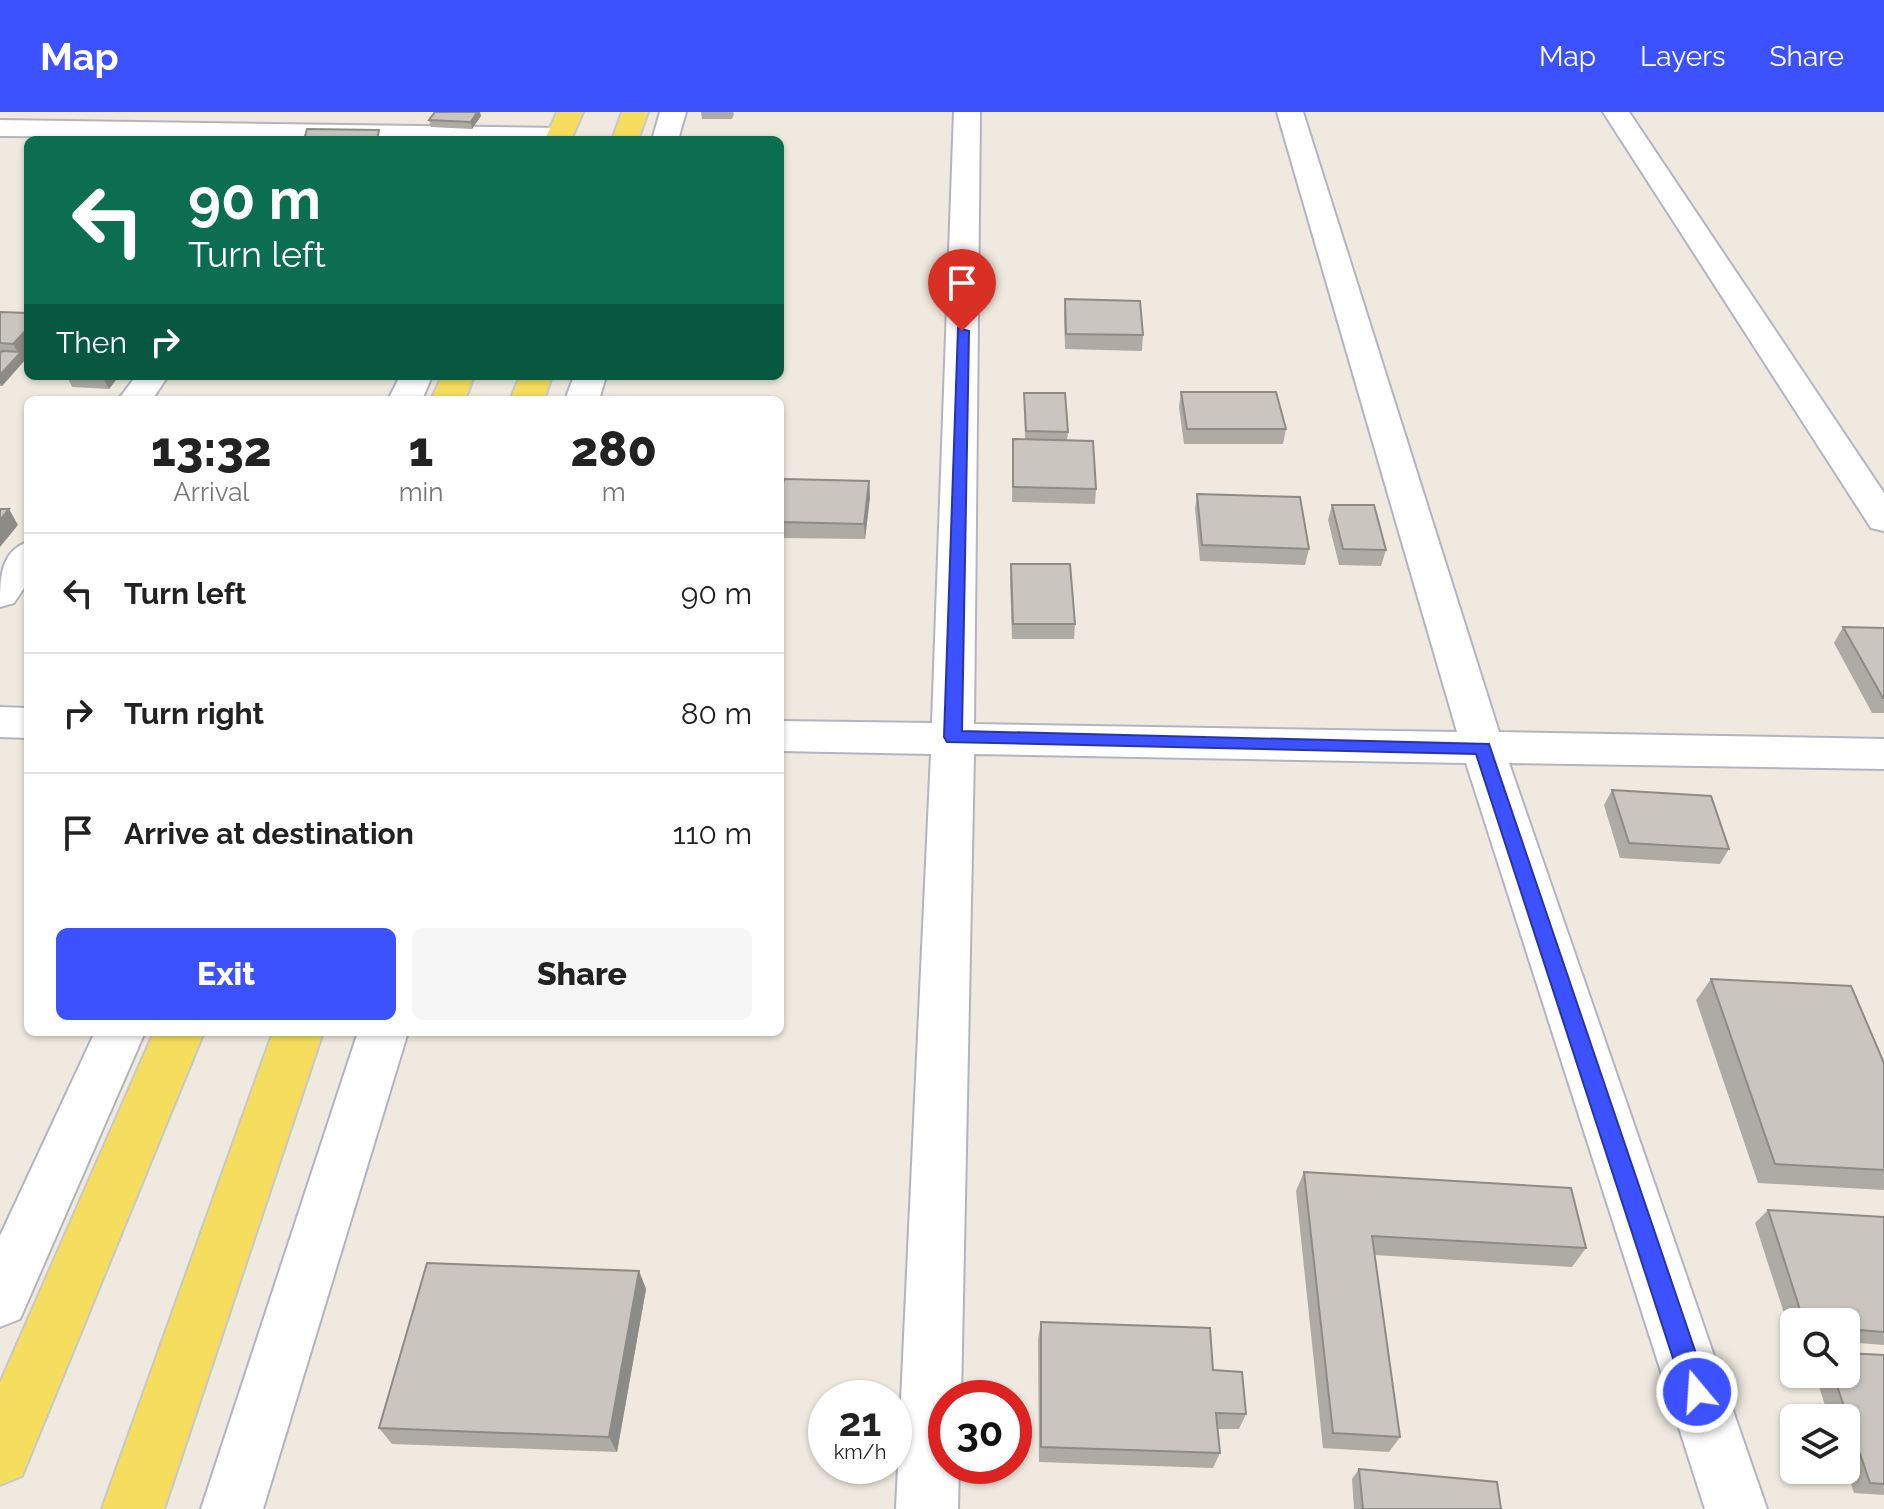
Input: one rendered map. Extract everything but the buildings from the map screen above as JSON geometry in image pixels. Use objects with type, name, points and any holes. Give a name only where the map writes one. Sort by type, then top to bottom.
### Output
[{"type":"main road","points":[[560,136],[570,112]]},
{"type":"main road","points":[[626,136],[635,112]]},
{"type":"main road","points":[[0,1454],[177,1036]]},
{"type":"main road","points":[[133,1509],[297,1036]]},
{"type":"street","points":[[203,134],[223,112]]},
{"type":"street","points":[[526,136],[537,112]]},
{"type":"street","points":[[666,136],[673,112]]},
{"type":"street","points":[[927,1509],[953,737],[967,112]]},
{"type":"street","points":[[1290,112],[1483,748],[1736,1509]]},
{"type":"street","points":[[1616,112],[1884,520]]},
{"type":"street","points":[[0,128],[364,136]]},
{"type":"street","points":[[0,594],[24,560]]},
{"type":"street","points":[[0,722],[24,723]]},
{"type":"street","points":[[784,736],[1884,754]]},
{"type":"street","points":[[0,1299],[118,1036]]},
{"type":"street","points":[[232,1509],[382,1036]]},
{"type":"route","points":[[962,331],[953,737],[1483,748],[1697,1392]]}]
